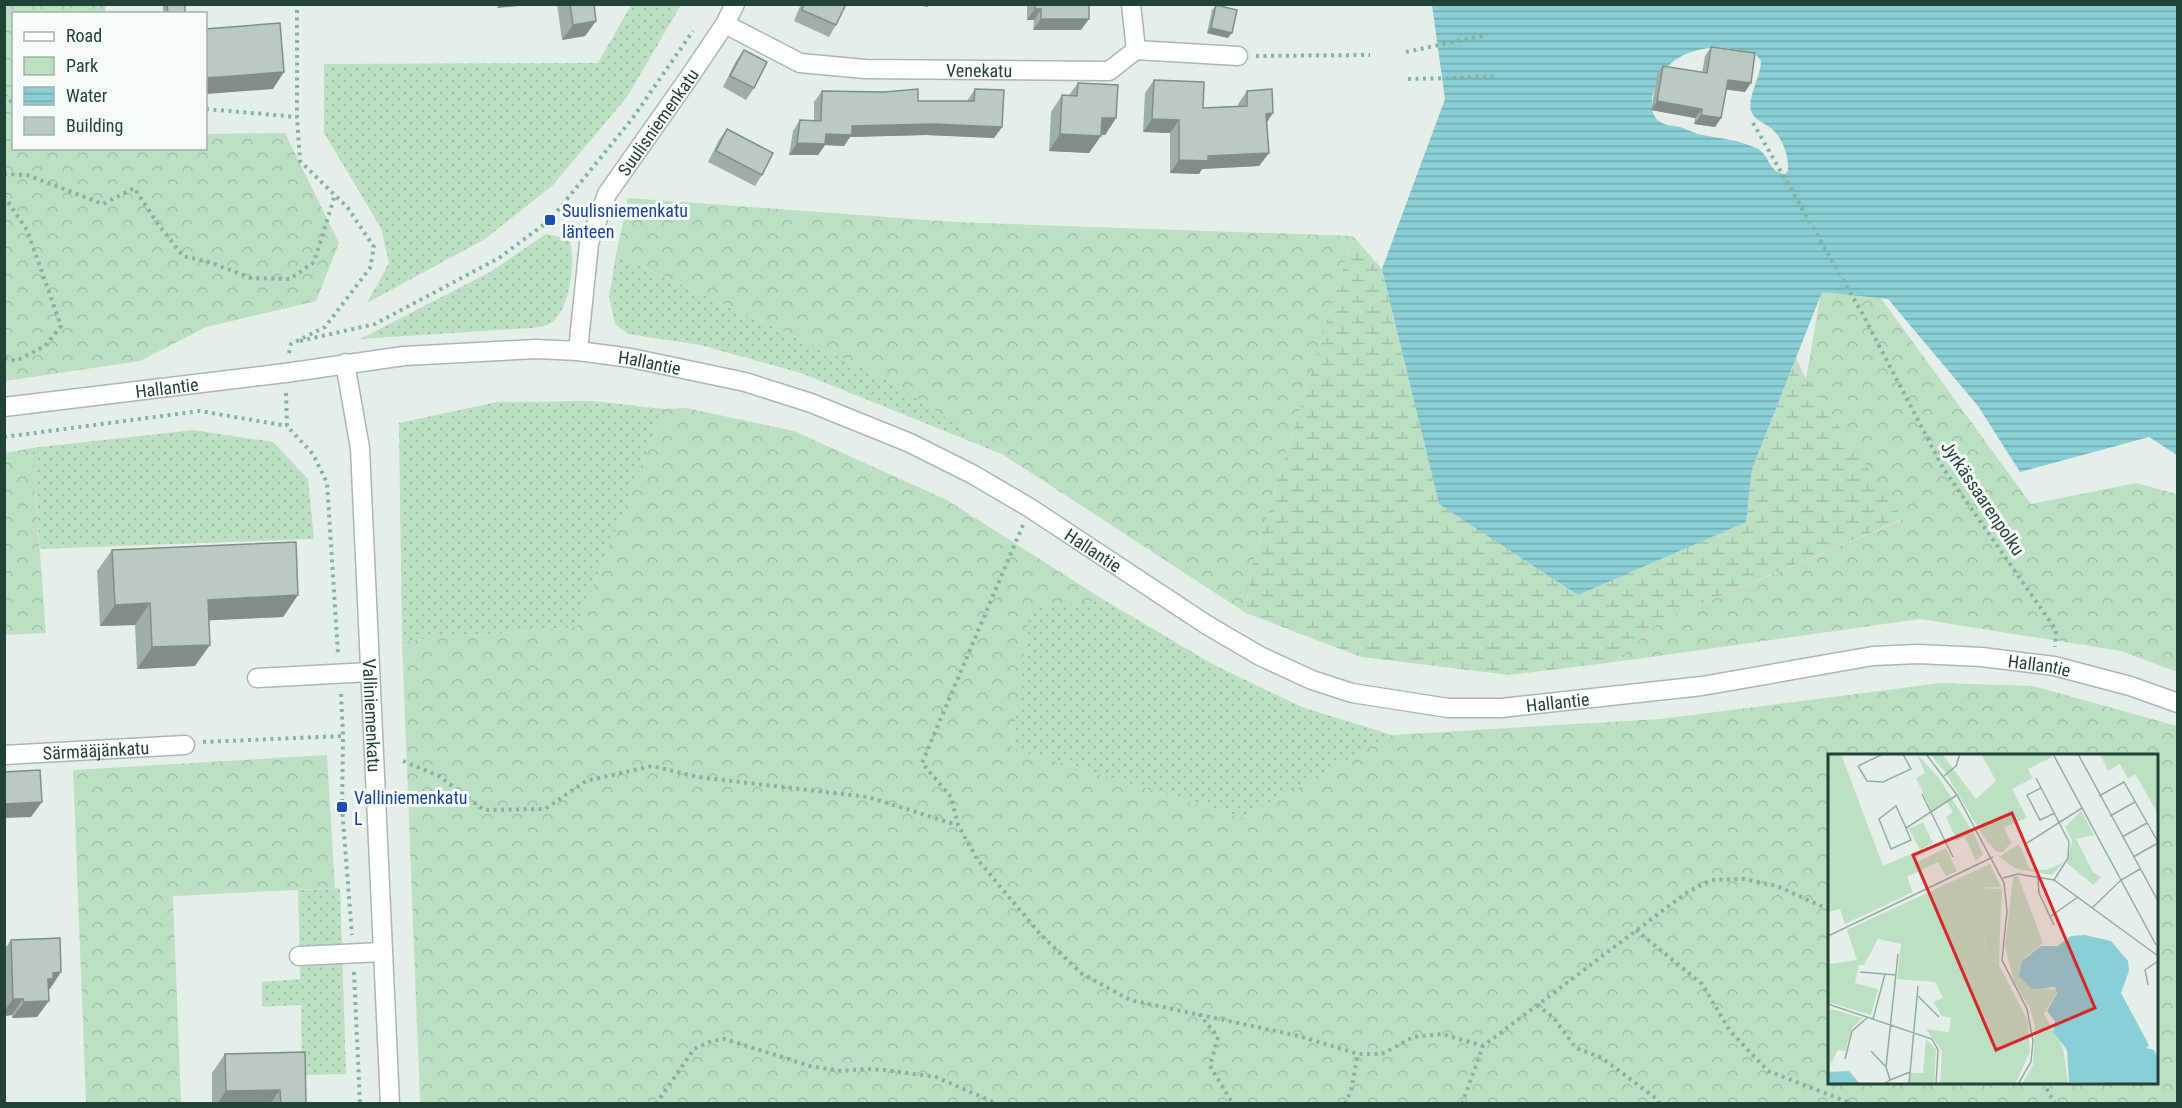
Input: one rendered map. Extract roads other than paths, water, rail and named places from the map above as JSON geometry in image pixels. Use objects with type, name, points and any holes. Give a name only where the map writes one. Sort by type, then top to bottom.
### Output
[{"type":"street","name":"Suulisniemenkatu","points":[[578,351],[589,243],[607,194],[725,24],[735,4]]},
{"type":"street","points":[[1131,4],[1136,50],[1238,56]]},
{"type":"street","name":"Venekatu","points":[[725,24],[800,63],[865,69],[1109,71],[1136,50]]},
{"type":"street","name":"Hallantie","points":[[4,407],[285,373],[404,356],[494,350],[578,351],[672,365],[745,382],[811,403],[910,443],[972,474],[1030,508],[1207,625],[1260,656],[1322,684],[1352,693],[1448,708],[1501,708],[1702,686],[1873,656],[1918,654],[1982,657],[2054,666],[2130,686],[2178,703]]},
{"type":"street","name":"Valliniemenkatu","points":[[345,363],[360,448],[390,1104]]},
{"type":"street","points":[[257,678],[370,672]]},
{"type":"street","name":"Särmääjänkatu","points":[[4,755],[185,745]]},
{"type":"street","points":[[299,956],[382,952]]},
{"type":"water","points":[[1432,5],[2177,5],[2177,455],[2149,437],[2020,472],[1978,406],[1888,299],[1822,292],[1752,469],[1746,522],[1578,595],[1439,504],[1382,269],[1445,99]],"holes":[[[1718,47],[1754,52],[1761,61],[1751,100],[1751,111],[1757,119],[1776,133],[1782,143],[1788,165],[1788,171],[1785,174],[1775,170],[1761,151],[1756,148],[1740,142],[1663,124],[1652,111],[1652,98],[1659,79],[1667,67],[1680,57],[1694,51]]]},
{"type":"place","name":"Suulisniemenkatu länteen","points":[[550,220]]},
{"type":"place","name":"Valliniemenkatu L","points":[[342,807]]}]
